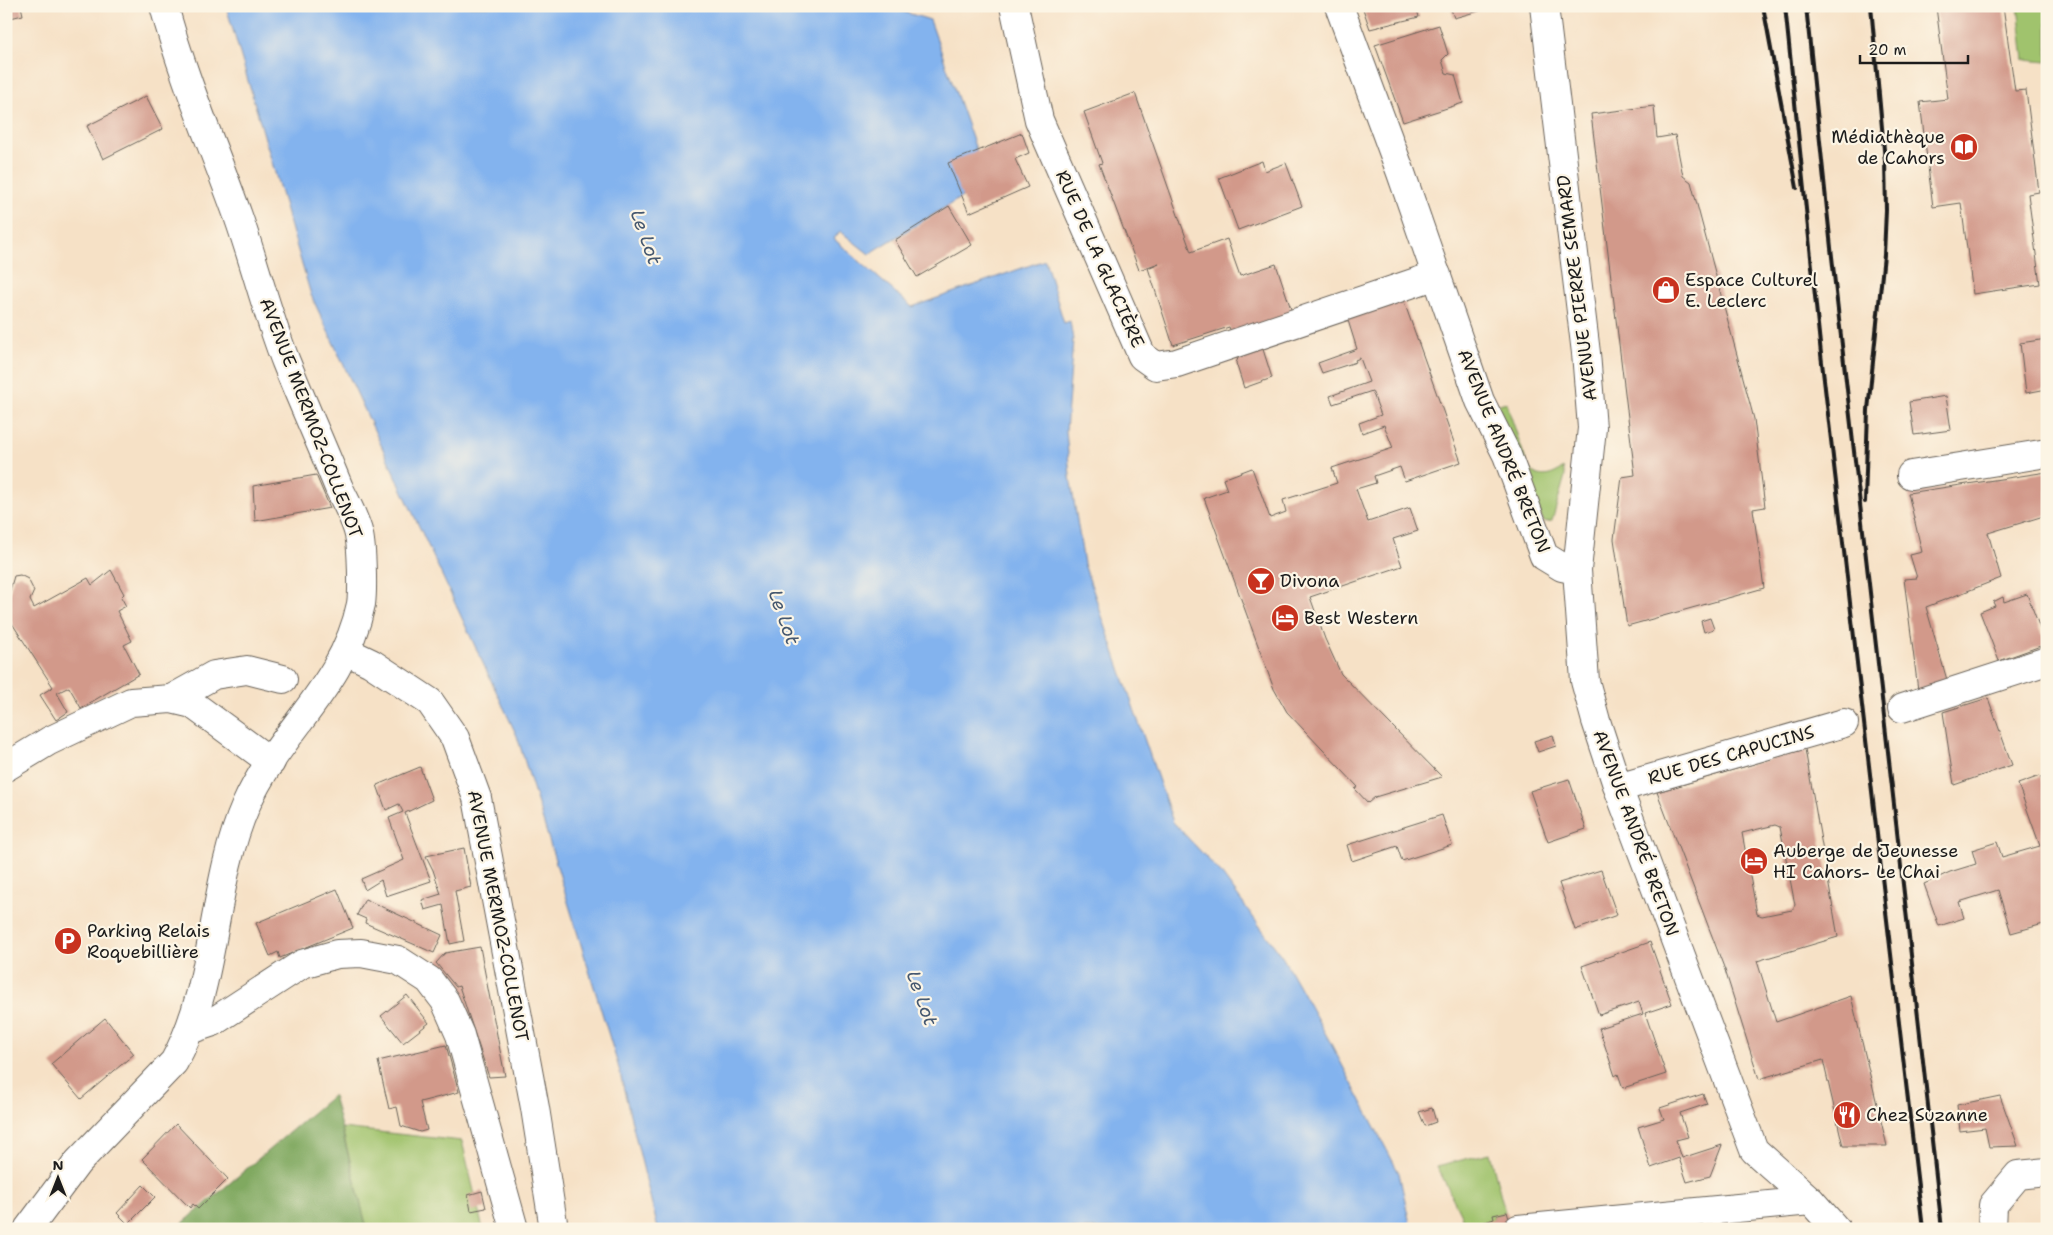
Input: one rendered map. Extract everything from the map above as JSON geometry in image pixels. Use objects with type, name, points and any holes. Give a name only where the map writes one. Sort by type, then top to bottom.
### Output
[{"type":"street","name":"AVENUE MERMOZ-COLLENOT","points":[[164,6],[177,57],[238,217],[285,360],[359,535],[361,602],[346,651],[371,663],[430,702],[455,738],[477,798],[535,1108],[554,1229]]},
{"type":"street","name":"RUE DE LA GLACIÈRE","points":[[1014,6],[1039,120],[1142,356],[1156,366],[1177,363],[1437,275]]},
{"type":"street","name":"AVENUE ANDRÉ BRETON","points":[[1339,6],[1437,275],[1480,401],[1507,454],[1544,556],[1562,567],[1577,570],[1585,681],[1596,721],[1618,788],[1754,1150],[1811,1201],[1836,1229]]},
{"type":"street","name":"AVENUE PIERRE SEMARD","points":[[1544,6],[1586,352],[1592,428],[1577,570]]},
{"type":"street","points":[[1911,475],[2047,453]]},
{"type":"street","points":[[28,1229],[78,1162],[174,1062],[203,988],[217,909],[234,838],[247,804],[271,762],[319,698],[346,651]]},
{"type":"street","points":[[1902,708],[2047,661]]},
{"type":"street","points":[[170,699],[214,675],[247,670],[283,679]]},
{"type":"street","points":[[6,767],[49,741],[131,702],[170,699],[192,704],[271,762]]},
{"type":"street","name":"RUE DES CAPUCINS","points":[[1618,788],[1844,723]]},
{"type":"street","points":[[188,1030],[214,1022],[302,964],[337,954],[361,953],[398,960],[429,980],[445,1001],[460,1035],[514,1229]]},
{"type":"street","points":[[1992,1229],[1993,1205],[2018,1175],[2047,1172]]},
{"type":"street","points":[[1518,1229],[1811,1201]]},
{"type":"green space","points":[[2018,6],[2047,6],[2047,62],[2024,60]]},
{"type":"green space","points":[[1506,402],[1528,467],[1536,474],[1545,476],[1563,468],[1565,476],[1552,521],[1544,522],[1493,406]]},
{"type":"green space","points":[[333,1095],[367,1229],[176,1229]]},
{"type":"green space","points":[[342,1128],[462,1141],[483,1229],[367,1229]]},
{"type":"green space","points":[[1490,1153],[1505,1212],[1493,1216],[1496,1229],[1465,1229],[1461,1215],[1437,1166]]},
{"type":"water","name":"Le Lot","points":[[226,6],[885,6],[930,20],[977,152],[962,197],[869,254],[840,231],[834,239],[912,307],[1045,260],[1064,323],[1070,321],[1073,340],[1066,431],[1070,476],[1084,564],[1173,822],[1220,872],[1283,958],[1329,1040],[1399,1173],[1411,1229],[658,1229],[618,1065],[517,736],[311,295]]},
{"type":"building","points":[[6,6],[21,6],[23,15],[6,19]]},
{"type":"building","points":[[1362,6],[1416,6],[1419,17],[1370,29]]},
{"type":"building","points":[[1450,6],[1493,6],[1493,7],[1454,18]]},
{"type":"building","points":[[2003,6],[2015,91],[2026,90],[2039,192],[2028,194],[2040,284],[1973,294],[1961,203],[1933,207],[1920,102],[1948,99],[1936,7]]},
{"type":"building","points":[[1439,25],[1448,54],[1442,60],[1446,73],[1455,75],[1463,103],[1403,122],[1375,45]]},
{"type":"building","points":[[1135,93],[1191,252],[1227,239],[1240,276],[1276,264],[1293,315],[1231,332],[1229,327],[1173,345],[1148,268],[1159,263],[1139,270],[1099,164],[1102,163],[1084,112]]},
{"type":"building","points":[[146,96],[163,129],[103,159],[87,126]]},
{"type":"building","name":"Espace Culturel E. Leclerc","points":[[1654,106],[1657,138],[1675,135],[1683,176],[1691,182],[1754,419],[1765,507],[1753,509],[1764,588],[1627,626],[1614,539],[1622,477],[1635,475],[1591,114]]},
{"type":"building","points":[[1022,133],[1029,153],[1015,159],[1028,187],[969,213],[948,163]]},
{"type":"building","points":[[1262,161],[1265,171],[1286,163],[1302,206],[1238,230],[1219,178]]},
{"type":"building","points":[[949,206],[972,245],[917,277],[895,240]]},
{"type":"building","name":"Best Western","points":[[1402,296],[1461,462],[1405,481],[1400,467],[1374,476],[1376,483],[1356,489],[1368,522],[1410,508],[1418,531],[1393,539],[1402,566],[1310,597],[1325,639],[1341,674],[1442,777],[1375,797],[1368,803],[1355,789],[1358,787],[1287,712],[1274,689],[1204,498],[1227,490],[1223,479],[1252,468],[1270,518],[1286,512],[1283,500],[1337,483],[1332,468],[1393,448],[1384,425],[1362,433],[1359,423],[1381,415],[1372,391],[1333,404],[1330,396],[1369,382],[1360,358],[1355,360],[1356,362],[1322,373],[1318,363],[1357,349],[1346,314]]},
{"type":"building","points":[[2047,339],[2047,389],[2026,393],[2020,343]]},
{"type":"building","points":[[1261,343],[1272,378],[1244,388],[1236,363],[1242,349]]},
{"type":"building","points":[[1946,396],[1951,430],[1914,435],[1909,402]]},
{"type":"building","points":[[2047,472],[2047,515],[1988,533],[2001,578],[1926,607],[1947,680],[1918,690],[1904,579],[1917,578],[1910,555],[1922,552],[1908,493]]},
{"type":"building","points":[[316,475],[330,508],[255,521],[253,486]]},
{"type":"building","points":[[111,570],[124,594],[121,597],[126,606],[117,611],[132,641],[124,645],[139,674],[81,708],[69,687],[57,693],[68,712],[56,720],[40,695],[53,687],[6,614],[6,604],[14,576],[20,575],[28,579],[34,591],[30,600],[34,608],[88,578],[92,585]]},
{"type":"building","points":[[2027,594],[2046,644],[1999,661],[1980,612],[1995,606],[1993,602],[2003,597],[2004,602]]},
{"type":"building","points":[[1710,618],[1714,629],[1704,632],[1701,621]]},
{"type":"building","points":[[1988,698],[2012,765],[1954,785],[1943,712]]},
{"type":"building","points":[[1553,735],[1556,746],[1538,752],[1534,741]]},
{"type":"building","points":[[1805,749],[1838,937],[1757,961],[1776,1022],[1851,996],[1887,1146],[1843,1146],[1823,1060],[1759,1079],[1725,970],[1657,792]],"holes":[[[1775,825],[1780,827],[1795,905],[1792,910],[1762,916],[1757,914],[1742,833]]]},
{"type":"building","points":[[420,767],[432,800],[405,813],[431,881],[386,896],[381,880],[365,890],[361,879],[404,860],[389,818],[403,812],[399,804],[386,810],[377,785]]},
{"type":"building","points":[[2040,776],[2047,792],[2047,923],[2011,933],[1998,890],[1959,902],[1964,918],[1939,926],[1924,884],[1950,872],[1976,864],[1972,850],[1997,842],[2002,857],[2040,846],[2018,784]]},
{"type":"building","points":[[1569,779],[1586,829],[1548,842],[1530,791]]},
{"type":"building","points":[[1442,815],[1452,845],[1402,861],[1397,846],[1352,861],[1347,845]]},
{"type":"building","points":[[464,848],[471,887],[455,891],[464,941],[450,944],[443,905],[425,910],[422,900],[441,894],[426,856]]},
{"type":"building","points":[[1601,870],[1617,915],[1575,930],[1559,883]]},
{"type":"building","points":[[337,889],[353,928],[280,958],[278,952],[270,956],[256,923]]},
{"type":"building","points":[[365,899],[442,935],[434,953],[365,923],[366,919],[357,915]]},
{"type":"building","points":[[1650,942],[1672,1004],[1645,1013],[1666,1074],[1623,1088],[1618,1074],[1615,1076],[1599,1028],[1643,1014],[1639,1002],[1599,1015],[1582,966]]},
{"type":"building","points":[[480,947],[505,1076],[489,1077],[459,986],[456,987],[436,963],[445,953]]},
{"type":"building","points":[[407,995],[429,1023],[403,1043],[381,1016]]},
{"type":"building","points":[[105,1018],[134,1054],[81,1099],[51,1064]]},
{"type":"building","points":[[446,1045],[459,1092],[420,1102],[427,1130],[420,1132],[401,1126],[397,1107],[389,1109],[378,1061]]},
{"type":"building","points":[[1703,1094],[1707,1104],[1680,1113],[1688,1137],[1676,1140],[1682,1158],[1722,1145],[1710,1176],[1687,1182],[1679,1158],[1651,1168],[1638,1127],[1664,1119],[1660,1108]]},
{"type":"building","points":[[2000,1096],[2018,1146],[1989,1147],[1985,1128],[1960,1131],[1957,1105]]},
{"type":"building","points":[[1432,1108],[1436,1122],[1425,1126],[1419,1112]]},
{"type":"building","points":[[176,1124],[228,1179],[198,1209],[193,1204],[190,1208],[142,1159]]},
{"type":"building","points":[[143,1185],[155,1197],[128,1224],[117,1213]]},
{"type":"building","points":[[482,1191],[486,1208],[471,1211],[468,1195]]},
{"type":"building","points":[[1507,1212],[1512,1229],[1464,1229],[1494,1219],[1493,1215]]},
{"type":"railway","points":[[1763,6],[1797,188]]},
{"type":"railway","points":[[1785,6],[1821,354],[1923,1229]]},
{"type":"railway","points":[[1806,6],[1831,248],[1942,1229]]},
{"type":"railway","points":[[1865,502],[1868,410],[1884,255],[1886,210],[1885,161],[1871,6]]},
{"type":"place","name":"Médiathèque de Cahors","points":[[1964,147]]},
{"type":"place","name":"Espace Culturel E. Leclerc","points":[[1666,290]]},
{"type":"place","name":"Divona","points":[[1261,581]]},
{"type":"place","name":"Best Western","points":[[1285,618]]},
{"type":"place","name":"Auberge de Jeunesse HI Cahors- Le Chai","points":[[1754,861]]},
{"type":"place","name":"Parking Relais Roquebillière","points":[[68,941]]},
{"type":"place","name":"Chez Suzanne","points":[[1847,1115]]}]
